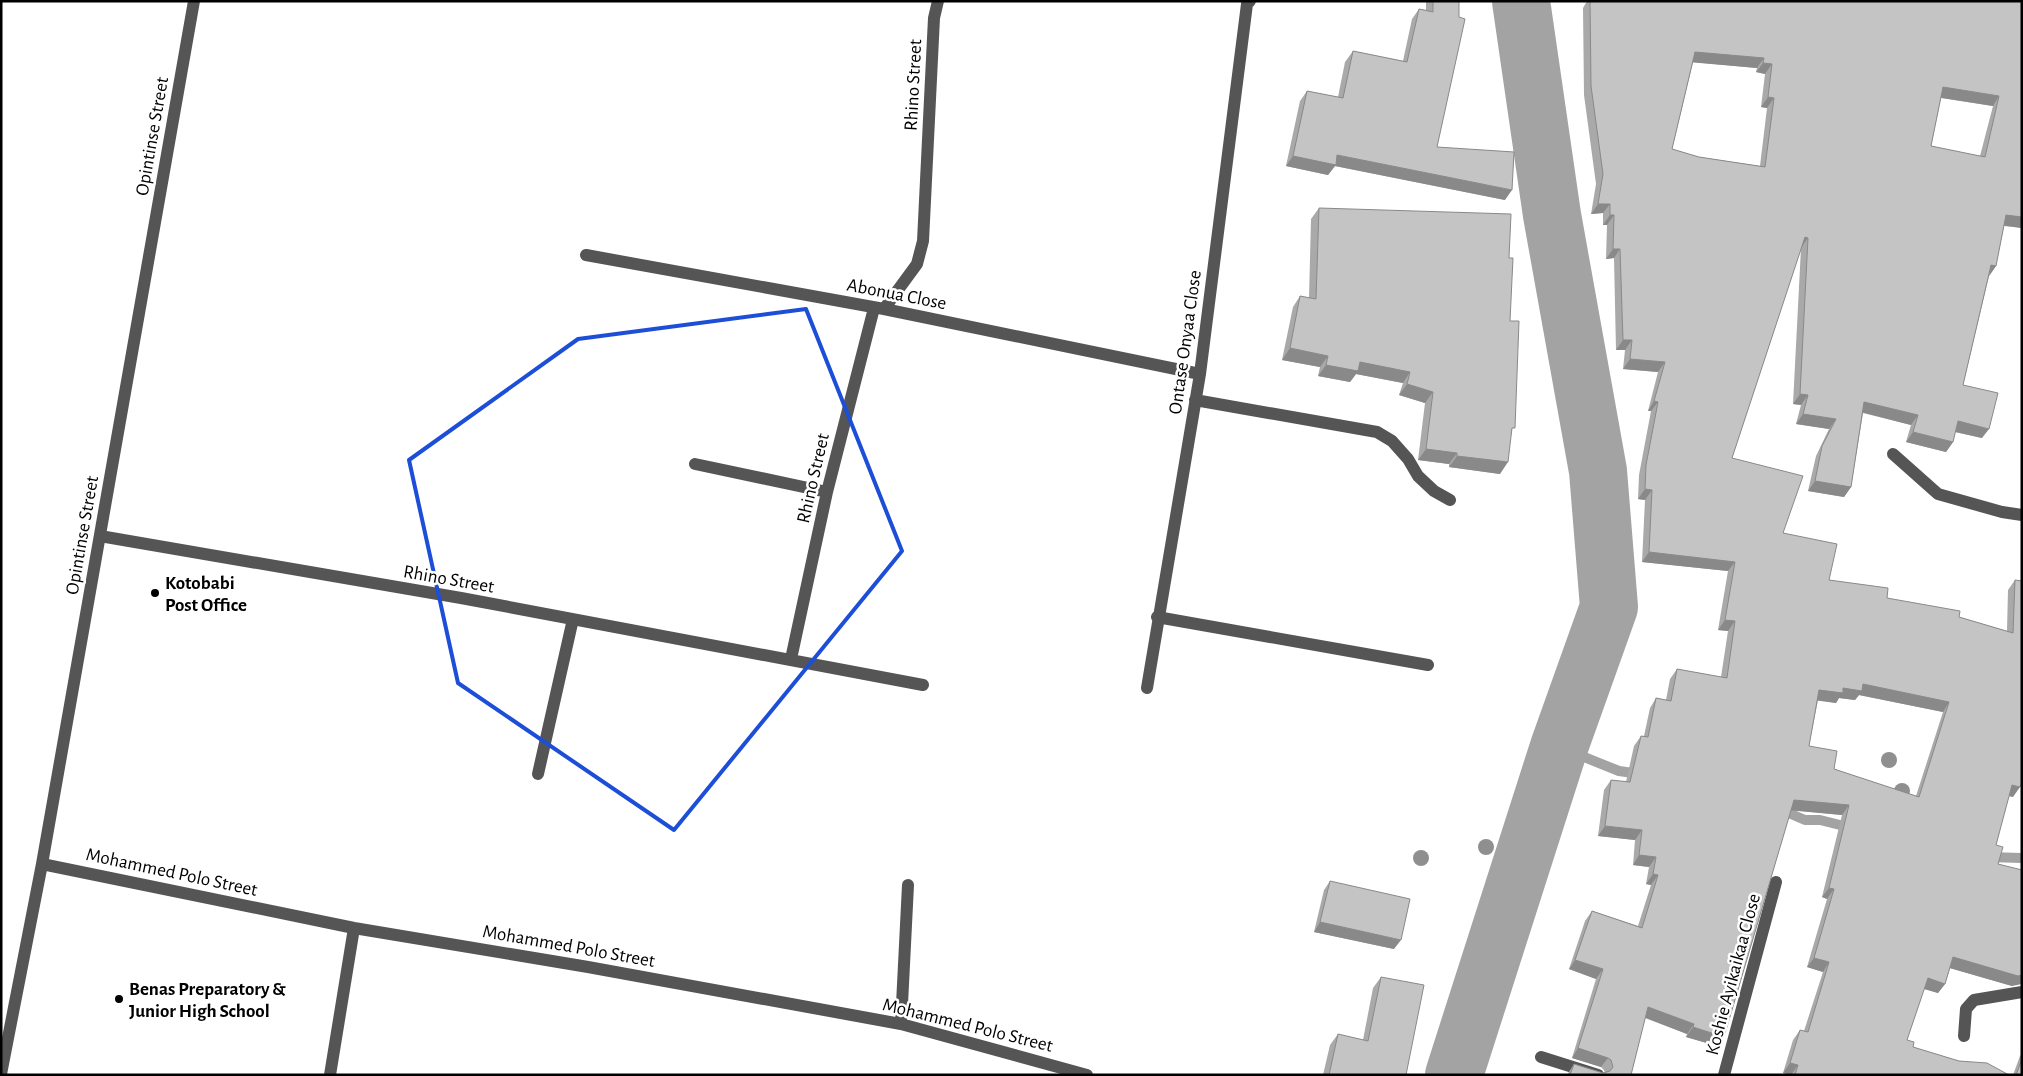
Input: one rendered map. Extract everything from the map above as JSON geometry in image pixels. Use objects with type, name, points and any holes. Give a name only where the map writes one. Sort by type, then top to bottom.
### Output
[{"type":"street","name":"Opintinse Street","points":[[1,1074],[42,864],[194,1]]},
{"type":"street","name":"Rhino Street","points":[[791,659],[827,492],[879,308],[917,264],[923,241],[934,18],[938,1]]},
{"type":"street","name":"Ontase Onyaa Close","points":[[1147,688],[1157,617],[1200,374],[1247,4],[1250,1]]},
{"type":"street","name":"Abonua Close","points":[[586,255],[879,308],[1200,374]]},
{"type":"street","points":[[1195,400],[1377,432],[1392,441],[1408,459],[1418,476],[1434,490],[1450,500]]},
{"type":"street","points":[[1893,454],[1938,494],[2002,512],[2022,515]]},
{"type":"street","points":[[695,464],[827,492]]},
{"type":"street","name":"Rhino Street","points":[[100,536],[573,619],[923,685]]},
{"type":"street","points":[[1157,617],[1428,665]]},
{"type":"street","points":[[538,774],[573,619]]},
{"type":"street","name":"Mohammed Polo Street","points":[[42,864],[354,928],[578,965],[901,1024],[1087,1075]]},
{"type":"street","name":"Koshie Ayikaikaa Close","points":[[1724,1075],[1776,882]]},
{"type":"street","points":[[901,1024],[908,885]]},
{"type":"street","points":[[330,1075],[354,928]]},
{"type":"street","points":[[1964,1036],[1966,1009],[1974,1000],[2022,992]]},
{"type":"street","points":[[1542,1057],[1598,1075]]},
{"type":"highlighted area","points":[[806,309],[902,551],[674,830],[458,683],[409,460],[578,339]]},
{"type":"building","points":[[1433,1],[1459,1],[1459,17],[1465,19],[1437,147],[1514,152],[1512,190],[1337,155],[1336,165],[1293,156],[1307,91],[1343,98],[1353,51],[1407,62],[1419,9],[1433,12]]},
{"type":"building","points":[[1590,1],[2022,1],[2022,217],[2006,215],[1996,266],[1991,265],[1963,385],[1998,393],[1989,429],[1958,421],[1953,442],[1913,432],[1918,415],[1864,402],[1851,487],[1815,481],[1822,446],[1836,419],[1803,414],[1808,395],[1800,394],[1808,238],[1805,237],[1732,458],[1803,476],[1783,533],[1837,544],[1829,580],[1888,588],[1887,598],[1960,611],[1959,617],[2013,633],[2015,580],[2022,581],[2022,781],[2020,787],[2012,785],[1996,845],[2003,847],[1998,864],[2022,870],[2022,975],[2018,976],[1953,957],[1945,984],[1928,978],[1907,1040],[1914,1042],[1913,1047],[1959,1061],[1987,1063],[2009,1075],[1795,1075],[1798,1065],[1790,1063],[1800,1030],[1808,1032],[1829,962],[1814,958],[1834,889],[1829,888],[1849,805],[1794,800],[1724,1037],[1693,1027],[1694,1024],[1648,1007],[1631,1075],[1570,1075],[1574,1064],[1603,1073],[1610,1071],[1613,1067],[1611,1060],[1608,1058],[1578,1048],[1603,969],[1575,960],[1592,911],[1642,928],[1658,875],[1653,874],[1656,857],[1639,855],[1642,830],[1605,826],[1611,780],[1630,782],[1641,736],[1648,737],[1656,698],[1671,701],[1677,669],[1727,678],[1735,621],[1725,620],[1735,562],[1649,552],[1652,490],[1645,489],[1646,465],[1658,402],[1654,401],[1665,362],[1630,359],[1632,340],[1623,340],[1620,249],[1613,249],[1614,215],[1610,215],[1610,204],[1598,204],[1603,174],[1591,86]],"holes":[[[1695,52],[1764,58],[1763,63],[1772,64],[1768,97],[1774,98],[1765,167],[1699,157],[1672,149]],[[1943,87],[1999,96],[1985,157],[1931,146]],[[1863,684],[1949,702],[1919,797],[1834,769],[1837,751],[1809,746],[1819,690],[1843,693],[1843,688],[1862,691]]]},
{"type":"building","points":[[1319,208],[1511,214],[1509,258],[1513,258],[1510,321],[1519,321],[1515,428],[1512,428],[1508,462],[1457,456],[1457,453],[1426,449],[1433,392],[1407,384],[1410,372],[1360,362],[1358,371],[1326,365],[1328,356],[1290,348],[1300,296],[1316,299]]},
{"type":"building","points":[[1330,881],[1410,899],[1401,940],[1320,922]]},
{"type":"building","points":[[1381,977],[1424,985],[1406,1075],[1329,1075],[1338,1034],[1368,1041]]},
{"type":"building","points":[[2022,1059],[2022,1075],[2016,1075]]},
{"type":"waterway","points":[[1454,1075],[1559,747],[1609,607],[1598,471],[1552,215],[1521,1]]},
{"type":"waterway","points":[[1559,747],[1619,771],[1640,774]]},
{"type":"waterway","points":[[1777,808],[1805,820],[1820,820],[1852,828]]},
{"type":"waterway","points":[[1988,857],[2022,858]]},
{"type":"place","name":"Kotobabi Post Office","points":[[155,593]]},
{"type":"place","name":"Benas Preparatory & Junior High School","points":[[119,999]]}]
